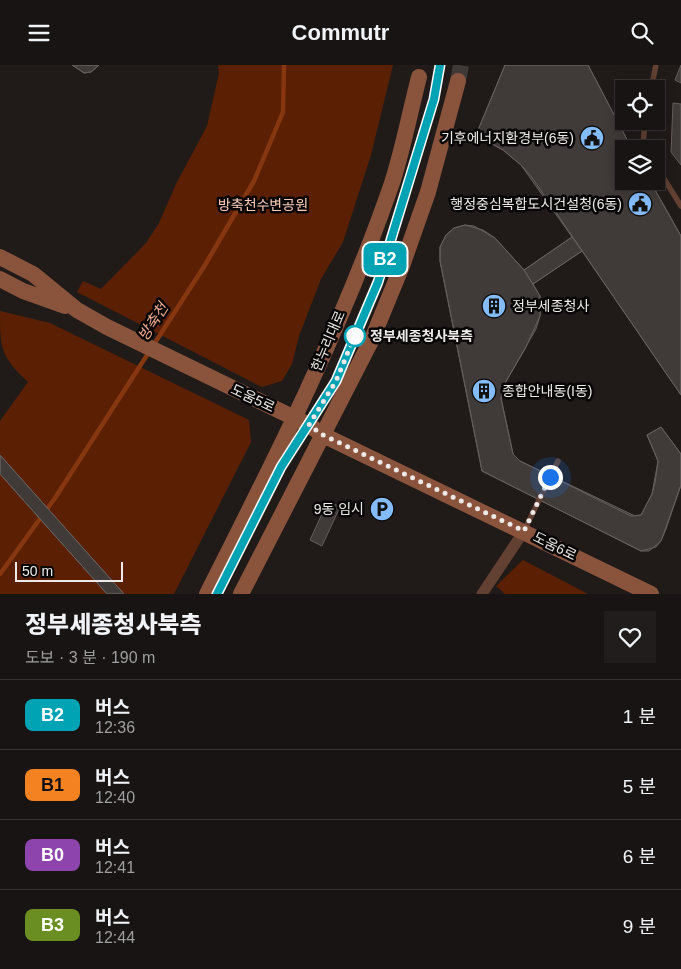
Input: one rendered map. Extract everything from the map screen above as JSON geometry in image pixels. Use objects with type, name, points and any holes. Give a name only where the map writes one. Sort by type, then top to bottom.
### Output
[{"type":"street","name":"한누리대로","points":[[207,594],[302,421],[337,321],[392,182],[419,77]]},
{"type":"street","points":[[241,594],[372,339],[402,266],[428,192],[458,81]]},
{"type":"street","points":[[0,257],[32,274],[77,310]]},
{"type":"street","points":[[0,279],[23,291],[77,310]]},
{"type":"street","name":"도움5로","points":[[77,310],[181,364],[302,421],[323,435]]},
{"type":"street","name":"도움6로","points":[[323,435],[651,594]]},
{"type":"street","points":[[482,594],[524,531]]},
{"type":"lane","points":[[217,594],[302,421],[336,381],[378,282],[434,99],[440,65]]},
{"type":"lane","points":[[653,80],[656,65]]},
{"type":"lane","points":[[665,180],[681,206]]},
{"type":"lane","points":[[524,531],[558,461]]},
{"type":"green space","name":"방축천수변공원","points":[[218,65],[393,65],[371,155],[343,242],[321,279],[299,336],[292,364],[282,381],[262,387],[77,292],[83,281],[101,289],[146,243],[159,223],[176,184],[207,126],[219,73]]},
{"type":"green space","points":[[0,311],[50,323],[249,420],[251,442],[174,594],[0,594],[0,421],[28,382],[7,358],[1,342]]},
{"type":"green space","points":[[523,560],[588,594],[505,594],[496,586]]},
{"type":"building","points":[[72,65],[99,65],[91,72],[84,73]]},
{"type":"building","points":[[72,65],[99,65],[91,72],[84,73]]},
{"type":"building","name":"정부세종청사","points":[[505,65],[588,65],[615,117],[615,130],[622,130],[627,140],[615,140],[615,190],[655,190],[681,236],[681,395],[582,251],[533,284],[540,296],[540,316],[525,349],[504,385],[501,398],[513,454],[520,461],[631,516],[641,515],[652,494],[658,461],[647,435],[661,427],[681,454],[681,485],[661,541],[649,551],[641,551],[482,471],[440,261],[440,247],[446,235],[454,228],[465,225],[474,226],[495,238],[524,270],[572,237],[521,165],[503,150],[476,135]]},
{"type":"building","points":[[505,65],[588,65],[615,117],[615,130],[622,130],[627,140],[615,140],[615,190],[655,190],[681,236],[681,395],[531,176],[503,150],[476,135]]},
{"type":"building","points":[[681,65],[681,83],[675,80]]},
{"type":"building","points":[[673,103],[681,104],[681,165],[671,152]]},
{"type":"building","name":"종합안내동(I동)","points":[[465,225],[483,230],[495,238],[524,270],[540,296],[540,316],[536,329],[504,385],[501,398],[513,454],[520,461],[635,516],[641,515],[652,494],[658,461],[647,435],[661,427],[681,454],[681,485],[666,529],[656,547],[641,551],[482,471],[440,261],[440,247],[446,235],[454,228]]},
{"type":"building","points":[[572,237],[582,251],[533,284],[524,270]]},
{"type":"building","points":[[0,455],[124,594],[107,594],[0,474]]},
{"type":"building","points":[[0,455],[124,594],[107,594],[0,474]]},
{"type":"building","points":[[328,501],[340,507],[322,546],[310,540]]},
{"type":"waterway","name":"방축천","points":[[0,574],[55,498],[205,265],[254,181],[283,112],[284,65]]},
{"type":"tunnel","points":[[458,81],[461,65]]},
{"type":"bus line","name":"B2","points":[[217,594],[281,467],[336,381],[378,282],[434,99],[440,65]]},
{"type":"place","name":"기후에너지환경부(6동)","points":[[592,138]]},
{"type":"place","name":"행정중심복합도시건설청(6동)","points":[[640,204]]},
{"type":"place","name":"정부세종청사","points":[[494,306]]},
{"type":"place","name":"정부세종청사북측","points":[[355,336]]},
{"type":"place","name":"종합안내동(I동)","points":[[484,391]]},
{"type":"place","name":"9동 임시","points":[[382,509]]},
{"type":"route","points":[[355,336],[358,328],[336,381],[309,425],[323,435],[524,531],[550,477]]}]
